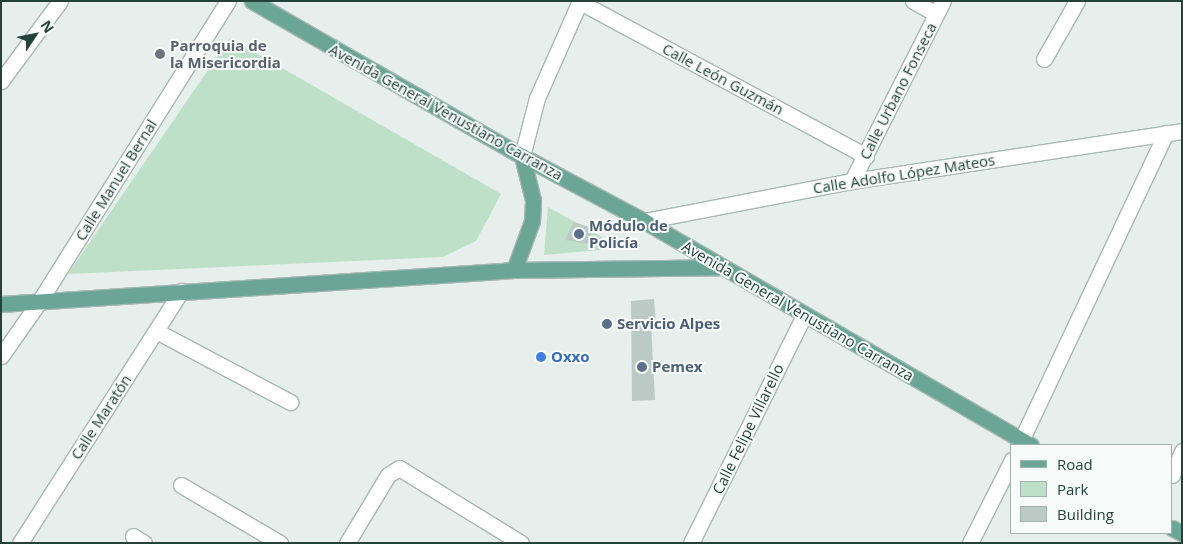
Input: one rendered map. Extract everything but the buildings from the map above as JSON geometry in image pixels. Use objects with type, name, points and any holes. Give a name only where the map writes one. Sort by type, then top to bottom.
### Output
[{"type":"main road","name":"Avenida General Venustiano Carranza","points":[[254,2],[522,156],[644,221],[719,267],[1024,444]]},
{"type":"main road","points":[[514,270],[532,221],[533,200],[522,156]]},
{"type":"main road","points":[[1,304],[514,270],[719,267]]},
{"type":"street","points":[[1,81],[60,1]]},
{"type":"street","name":"Calle Manuel Bernal","points":[[1,356],[39,302],[228,1]]},
{"type":"street","points":[[914,1],[940,8]]},
{"type":"street","points":[[1044,59],[1076,1]]},
{"type":"street","points":[[522,156],[533,107],[580,2]]},
{"type":"street","name":"Calle León Guzmán","points":[[580,2],[866,156]]},
{"type":"street","name":"Calle Urbano Fonseca","points":[[852,181],[940,8]]},
{"type":"street","name":"Calle Adolfo López Mateos","points":[[644,221],[852,181],[1182,131]]},
{"type":"street","points":[[1024,444],[1166,133]]},
{"type":"street","name":"Calle Maratón","points":[[20,543],[181,291]]},
{"type":"street","name":"Calle Felipe Villarello","points":[[691,543],[804,315]]},
{"type":"street","points":[[156,331],[290,402]]},
{"type":"street","points":[[1173,473],[1182,451]]},
{"type":"street","points":[[970,543],[1010,464]]},
{"type":"street","points":[[347,543],[388,475],[402,469],[521,543]]},
{"type":"street","points":[[181,485],[280,543]]},
{"type":"green space","points":[[230,38],[501,194],[476,241],[443,257],[68,274]]},
{"type":"green space","points":[[548,207],[622,248],[544,255]]},
{"type":"place","name":"Parroquia de la Misericordia","points":[[160,54]]},
{"type":"place","name":"Módulo de Policía","points":[[579,234]]},
{"type":"place","name":"Servicio Alpes","points":[[607,324]]},
{"type":"place","name":"Oxxo","points":[[541,357]]},
{"type":"place","name":"Pemex","points":[[642,367]]}]
